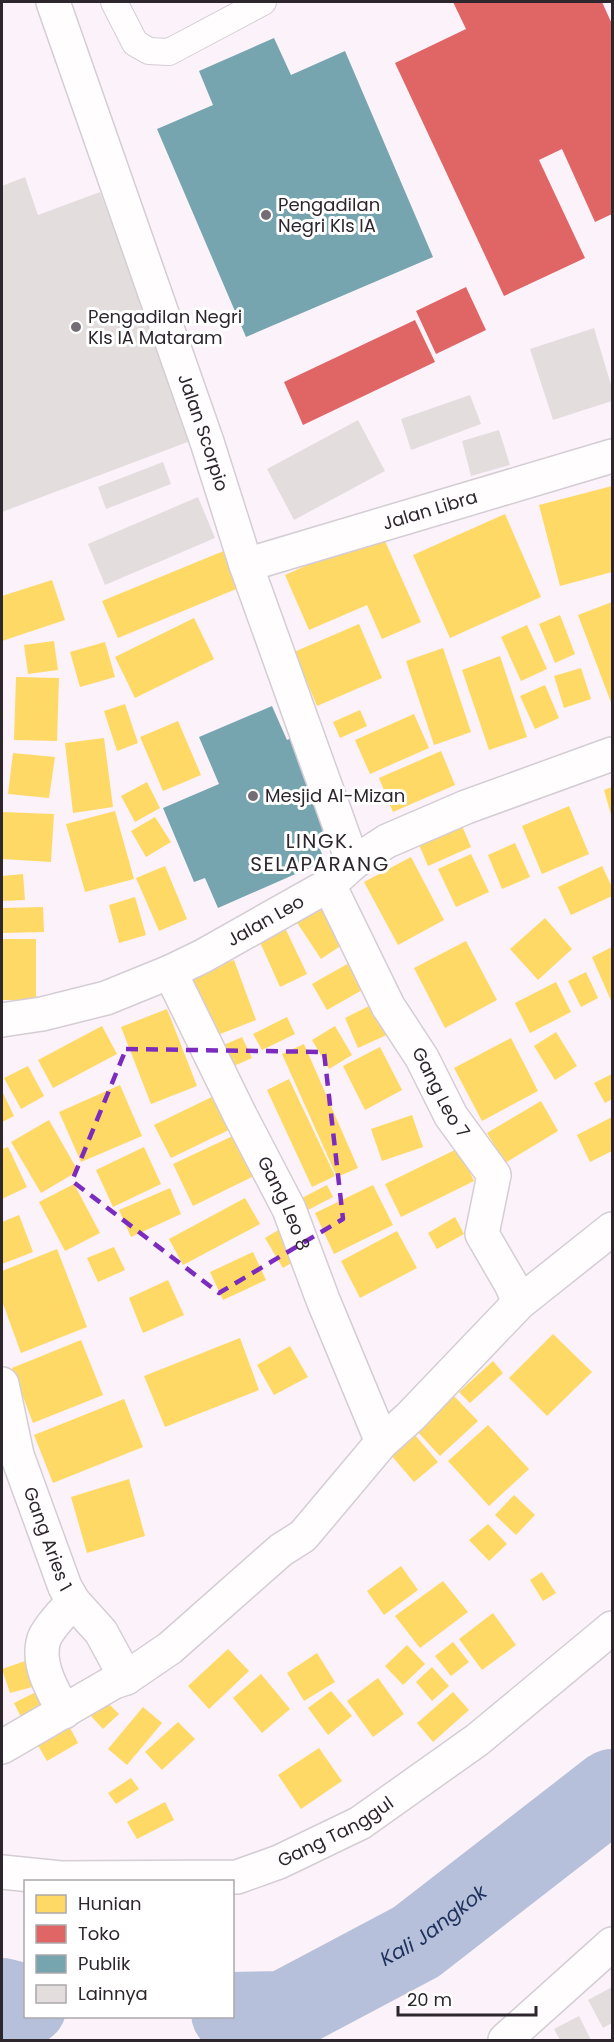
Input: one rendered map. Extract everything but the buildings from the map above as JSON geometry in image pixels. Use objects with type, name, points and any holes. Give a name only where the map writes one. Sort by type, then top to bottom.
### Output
[{"type":"street","name":"Jalan Scorpio","points":[[52,2],[203,431],[246,565],[353,863]]},
{"type":"street","name":"Jalan Libra","points":[[246,565],[612,456]]},
{"type":"street","name":"Jalan Leo","points":[[2,1020],[42,1014],[106,998],[170,972],[203,956],[329,885],[353,863],[387,841],[466,807],[612,754]]},
{"type":"street","name":"Gang Leo 7","points":[[329,885],[388,1006],[422,1058],[451,1116],[494,1175],[482,1234],[519,1302]]},
{"type":"street","name":"Gang Leo 8","points":[[170,972],[289,1209],[323,1300],[382,1442]]},
{"type":"street","points":[[2,1747],[114,1682],[126,1678],[170,1648],[281,1550],[303,1536],[382,1442],[410,1417],[519,1303],[612,1229]]},
{"type":"street","name":"Gang Aries 1","points":[[2,1384],[17,1455],[65,1587],[73,1601],[101,1632],[126,1678]]},
{"type":"street","points":[[64,1712],[51,1687],[42,1655],[45,1638],[73,1601]]},
{"type":"street","name":"Gang Tanggul","points":[[2,1872],[61,1878],[237,1877],[279,1862],[360,1823],[477,1740],[612,1628]]},
{"type":"street","points":[[505,2040],[535,2030],[612,1944]]},
{"type":"lane","points":[[114,2],[135,43],[149,51],[169,52],[263,2]]},
{"type":"highlighted area","points":[[126,1049],[324,1052],[343,1219],[219,1293],[72,1181]]},
{"type":"waterway","name":"Kali Jangkok","points":[[234,2013],[284,2012],[416,1942],[612,1790]]},
{"type":"waterway","name":"Kali Jangkok","points":[[2,1999],[24,2004]]},
{"type":"place","name":"Pengadilan Negri Kls IA","points":[[266,215]]},
{"type":"place","name":"Pengadilan Negri Kls IA Mataram","points":[[76,327]]},
{"type":"place","name":"Mesjid Al-Mizan","points":[[253,796]]},
{"type":"district","name":"LINGK. SELAPARANG","points":[[320,852]]}]
